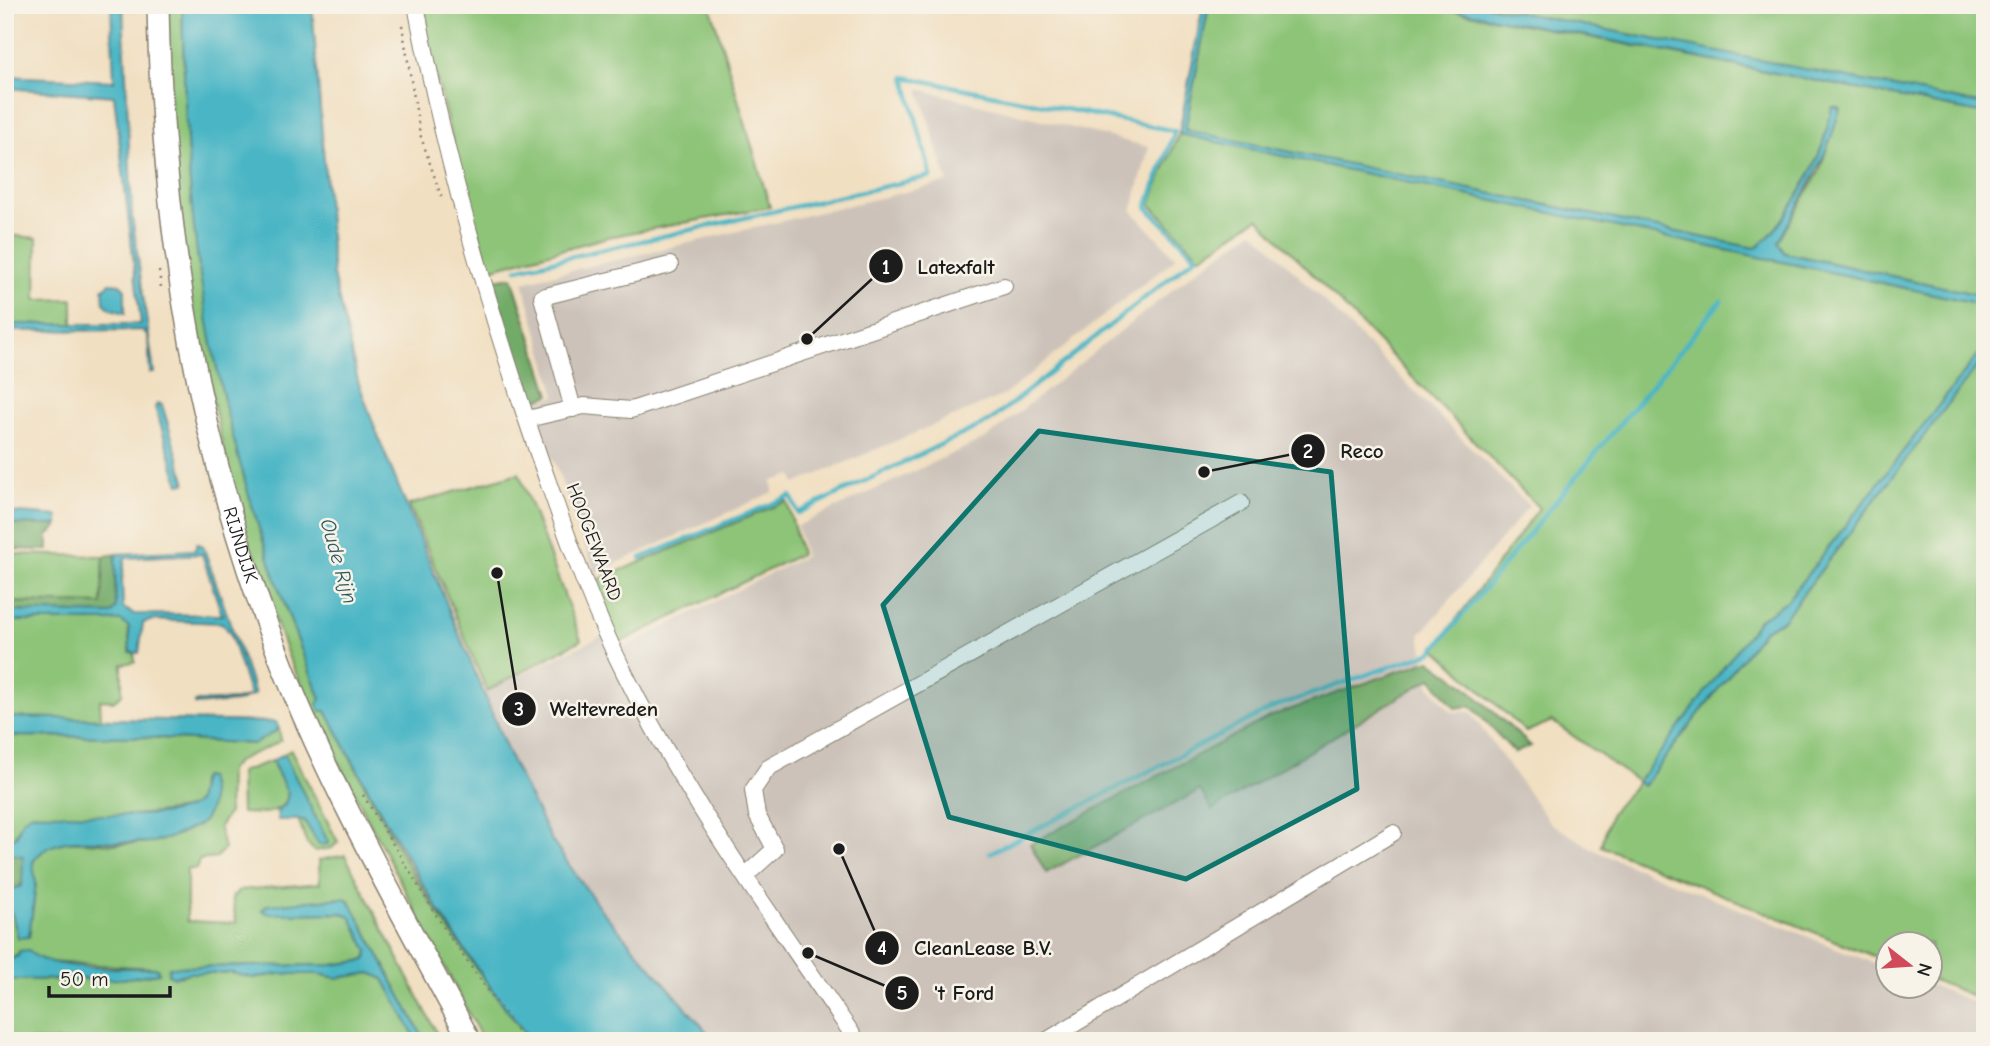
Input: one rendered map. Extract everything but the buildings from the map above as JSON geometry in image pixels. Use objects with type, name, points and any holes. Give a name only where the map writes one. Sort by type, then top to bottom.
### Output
[{"type":"main road","name":"RIJNDIJK","points":[[158,5],[167,182],[174,251],[198,394],[227,504],[253,588],[286,674],[385,878],[470,1041]]},
{"type":"street","name":"HOOGEWAARD","points":[[416,5],[451,168],[484,291],[565,529],[625,676],[683,777],[745,876],[857,1041]]},
{"type":"street","points":[[573,409],[542,297],[670,265]]},
{"type":"street","points":[[527,419],[584,406],[631,410],[1004,286]]},
{"type":"street","points":[[745,876],[775,849],[757,815],[753,790],[768,768],[1241,503]]},
{"type":"street","points":[[1046,1041],[1393,833]]},
{"type":"path","points":[[359,788],[435,916],[524,1041]]},
{"type":"highlighted area","points":[[1039,431],[1331,472],[1357,789],[1186,879],[949,817],[883,605]]},
{"type":"shaded area","points":[[919,89],[1149,147],[1132,211],[1176,258],[1004,395],[795,484],[793,475],[772,481],[773,492],[595,573],[556,466],[527,407],[556,396],[523,282],[948,182]]},
{"type":"shaded area","points":[[1254,231],[1529,506],[1420,635],[1429,685],[1451,712],[1470,712],[1550,823],[1600,853],[1874,963],[1874,1000],[1944,1000],[1944,990],[1985,1007],[1985,1041],[691,1041],[459,709],[475,697],[614,630],[625,647],[805,556],[797,526],[988,437],[1200,268]]},
{"type":"green space","points":[[162,5],[182,5],[187,145],[194,228],[202,289],[226,409],[241,468],[278,585],[321,699],[320,711],[326,711],[406,862],[435,908],[531,1041],[483,1041],[323,732],[289,658],[239,521],[183,264]]},
{"type":"green space","points":[[418,5],[710,5],[770,207],[608,237],[490,269],[467,199]]},
{"type":"green space","points":[[1209,5],[1424,5],[1985,114],[1985,296],[1785,253],[1777,243],[1819,172],[1840,108],[1833,107],[1821,149],[1793,204],[1773,232],[1754,248],[1185,130]]},
{"type":"green space","points":[[1482,5],[1985,5],[1985,106]]},
{"type":"green space","points":[[1179,134],[1985,305],[1985,346],[1786,602],[1759,620],[1643,786],[1764,630],[1783,620],[1985,356],[1985,1001],[1944,984],[1944,930],[1874,930],[1874,956],[1601,846],[1611,813],[1638,782],[1552,721],[1526,732],[1435,648],[1539,508],[1258,218],[1200,257],[1150,204]]},
{"type":"green space","points":[[5,235],[37,238],[36,300],[73,299],[73,324],[5,324]]},
{"type":"green space","points":[[512,277],[550,395],[528,404],[493,280]]},
{"type":"green space","points":[[519,473],[581,640],[487,691],[409,505]]},
{"type":"green space","points":[[787,501],[801,554],[617,644],[595,581]]},
{"type":"green space","points":[[5,524],[58,525],[48,536],[48,550],[5,549]]},
{"type":"green space","points":[[8,554],[104,556],[102,604],[6,602]]},
{"type":"green space","points":[[117,554],[116,608],[112,614],[5,611],[5,602],[102,604],[104,556]]},
{"type":"green space","points":[[5,621],[121,621],[128,624],[130,652],[134,652],[135,662],[122,664],[122,694],[114,701],[100,700],[101,719],[5,717]]},
{"type":"green space","points":[[1430,660],[1463,684],[1531,746],[1515,753],[1471,706],[1455,708],[1431,678],[1212,810],[1200,790],[1046,873],[1030,844],[1269,717]]},
{"type":"green space","points":[[279,729],[281,740],[239,761],[229,771],[228,813],[219,827],[224,849],[215,858],[199,860],[196,869],[187,869],[187,921],[236,923],[232,897],[240,890],[320,883],[319,860],[345,855],[441,1041],[425,1041],[349,900],[342,898],[265,906],[268,914],[342,913],[350,916],[368,951],[366,960],[332,965],[169,967],[168,974],[174,977],[189,973],[232,973],[253,978],[279,974],[318,974],[337,978],[371,973],[384,979],[417,1041],[5,1041],[5,980],[122,979],[159,973],[157,968],[45,962],[31,954],[19,954],[5,961],[5,907],[12,914],[18,937],[29,937],[34,895],[32,872],[38,854],[48,846],[65,842],[117,844],[168,838],[197,823],[207,812],[211,797],[208,778],[200,780],[195,806],[183,809],[88,817],[34,813],[19,827],[13,840],[5,840],[5,736],[143,737],[254,744]]},
{"type":"green space","points":[[291,750],[338,842],[332,848],[315,851],[307,844],[299,821],[304,820],[319,845],[284,754]]},
{"type":"green space","points":[[272,761],[288,794],[285,801],[270,812],[241,813],[240,772]]},
{"type":"green space","points":[[5,853],[23,856],[24,881],[17,889],[5,891]]},
{"type":"water","points":[[111,5],[123,5],[132,216],[154,373],[150,373],[148,337],[143,330],[5,331],[5,324],[141,324],[114,96],[5,88],[5,76],[114,81]]},
{"type":"water","name":"Oude Rijn","points":[[182,5],[312,5],[333,275],[358,381],[381,444],[512,762],[552,841],[602,911],[715,1041],[531,1041],[446,922],[396,839],[326,711],[320,711],[317,704],[321,699],[258,527],[226,409],[213,349],[202,289],[191,200]]},
{"type":"water","points":[[1203,5],[1209,5],[1185,130],[1754,248],[1773,232],[1793,204],[1821,149],[1832,107],[1840,109],[1828,147],[1778,243],[1785,253],[1985,296],[1985,305],[1179,134]]},
{"type":"water","points":[[1428,5],[1483,5],[1985,105],[1985,114]]},
{"type":"water","points":[[110,283],[120,284],[125,289],[125,313],[111,309],[104,303],[103,289]]},
{"type":"water","points":[[1985,346],[1985,356],[1783,620],[1764,630],[1643,786],[1638,782],[1759,620],[1786,602]]},
{"type":"water","points":[[158,403],[162,405],[186,483],[179,484],[155,407]]},
{"type":"water","points":[[5,512],[58,516],[58,525],[5,524]]},
{"type":"water","points":[[197,543],[203,546],[255,694],[237,702],[195,705],[195,702],[236,700],[250,696],[230,633],[222,623],[153,620],[143,623],[139,653],[130,652],[129,627],[121,621],[5,621],[5,611],[112,614],[116,608],[117,554],[195,550]],"holes":[[[202,554],[222,615],[134,614],[123,608],[122,580],[125,558]]]},
{"type":"water","points":[[5,717],[276,722],[279,729],[254,744],[143,737],[5,736]]},
{"type":"water","points":[[284,754],[328,844],[319,845],[304,820],[278,820],[277,811],[285,805],[288,794],[272,761]]},
{"type":"water","points":[[202,777],[208,778],[211,797],[207,815],[199,825],[158,841],[73,841],[57,844],[43,851],[33,862],[36,884],[29,937],[18,938],[12,914],[5,907],[5,891],[22,886],[23,856],[5,853],[5,840],[16,837],[22,820],[30,814],[144,815],[186,809],[197,802]]},
{"type":"water","points":[[347,899],[353,907],[425,1041],[417,1041],[384,979],[371,973],[337,978],[318,974],[279,974],[253,978],[232,973],[189,973],[174,977],[168,974],[169,967],[332,965],[366,960],[368,951],[350,916],[342,913],[268,914],[262,910],[268,905]]},
{"type":"water","points":[[29,950],[37,957],[50,962],[108,968],[157,968],[159,973],[122,979],[5,980],[5,961],[18,956],[19,951]]},
{"type":"waterway","points":[[517,269],[931,176],[905,77],[1175,131],[1147,207],[1196,257],[990,421],[798,513],[791,496],[641,558]]},
{"type":"waterway","points":[[990,853],[1274,707],[1432,652],[1721,301]]},
{"type":"place","name":"Latexfalt","points":[[807,339]]},
{"type":"place","name":"Reco","points":[[1204,472]]},
{"type":"place","name":"Weltevreden","points":[[497,573]]},
{"type":"place","name":"CleanLease B.V.","points":[[839,849]]},
{"type":"place","name":"'t Ford","points":[[808,953]]}]
